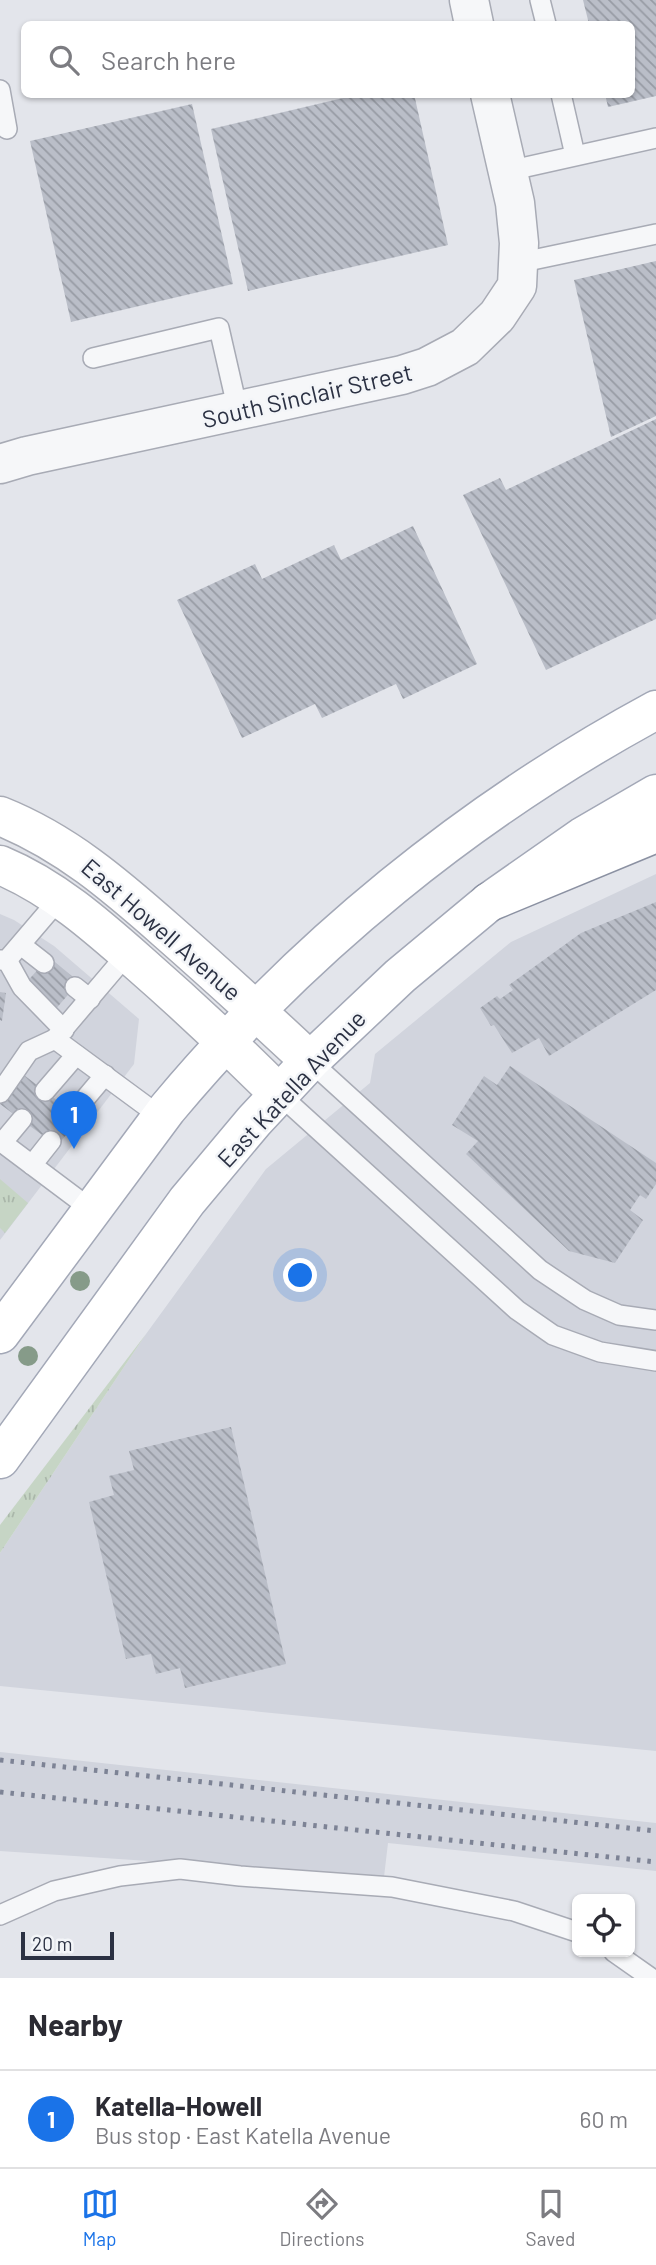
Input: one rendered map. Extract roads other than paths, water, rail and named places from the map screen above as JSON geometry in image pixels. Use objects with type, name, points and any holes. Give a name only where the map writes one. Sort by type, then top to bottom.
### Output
[{"type":"main road","points":[[0,1334],[161,1117],[196,1074],[256,1011],[362,913],[454,838],[587,748],[656,710]]},
{"type":"main road","name":"East Katella Avenue","points":[[0,1459],[187,1201],[310,1061],[392,983],[489,902],[582,838],[656,794]]},
{"type":"main road","name":"East Howell Avenue","points":[[0,816],[36,831],[89,865],[310,1061]]},
{"type":"main road","points":[[489,902],[656,833]]},
{"type":"main road","name":"East Howell Avenue","points":[[0,865],[60,898],[128,953],[279,1094]]},
{"type":"street","points":[[469,0],[473,21]]},
{"type":"street","name":"South Sinclair Street","points":[[0,464],[39,453],[402,375],[427,368],[465,347],[497,317],[516,286],[519,243],[515,203],[491,98]]},
{"type":"lane","points":[[540,0],[545,21]]},
{"type":"lane","points":[[0,90],[7,129]]},
{"type":"lane","points":[[562,98],[575,155]]},
{"type":"lane","points":[[508,171],[656,138]]},
{"type":"lane","points":[[518,263],[656,234]]},
{"type":"lane","points":[[93,358],[219,328],[238,411]]},
{"type":"lane","points":[[60,898],[21,945],[4,960],[76,1055],[161,1117]]},
{"type":"lane","points":[[21,945],[44,963]]},
{"type":"lane","points":[[0,1093],[29,1051],[59,1034],[82,993],[128,953]]},
{"type":"lane","points":[[45,1091],[76,1055]]},
{"type":"lane","points":[[310,1061],[540,1270],[597,1305],[619,1315],[656,1320]]},
{"type":"lane","points":[[73,1113],[105,1075]]},
{"type":"lane","points":[[279,1094],[517,1310],[553,1335],[600,1352],[656,1361]]},
{"type":"lane","points":[[22,1119],[1,1142],[92,1209]]},
{"type":"lane","points":[[32,1165],[51,1141]]},
{"type":"lane","points":[[0,1915],[54,1891],[120,1876],[180,1869],[392,1887],[514,1911],[572,1931]]},
{"type":"lane","points":[[621,1957],[651,1978]]},
{"type":"railway","points":[[0,1760],[656,1831]]},
{"type":"railway","points":[[0,1792],[656,1862]]},
{"type":"place","name":"Katella-Howell","points":[[74,1149]]}]
